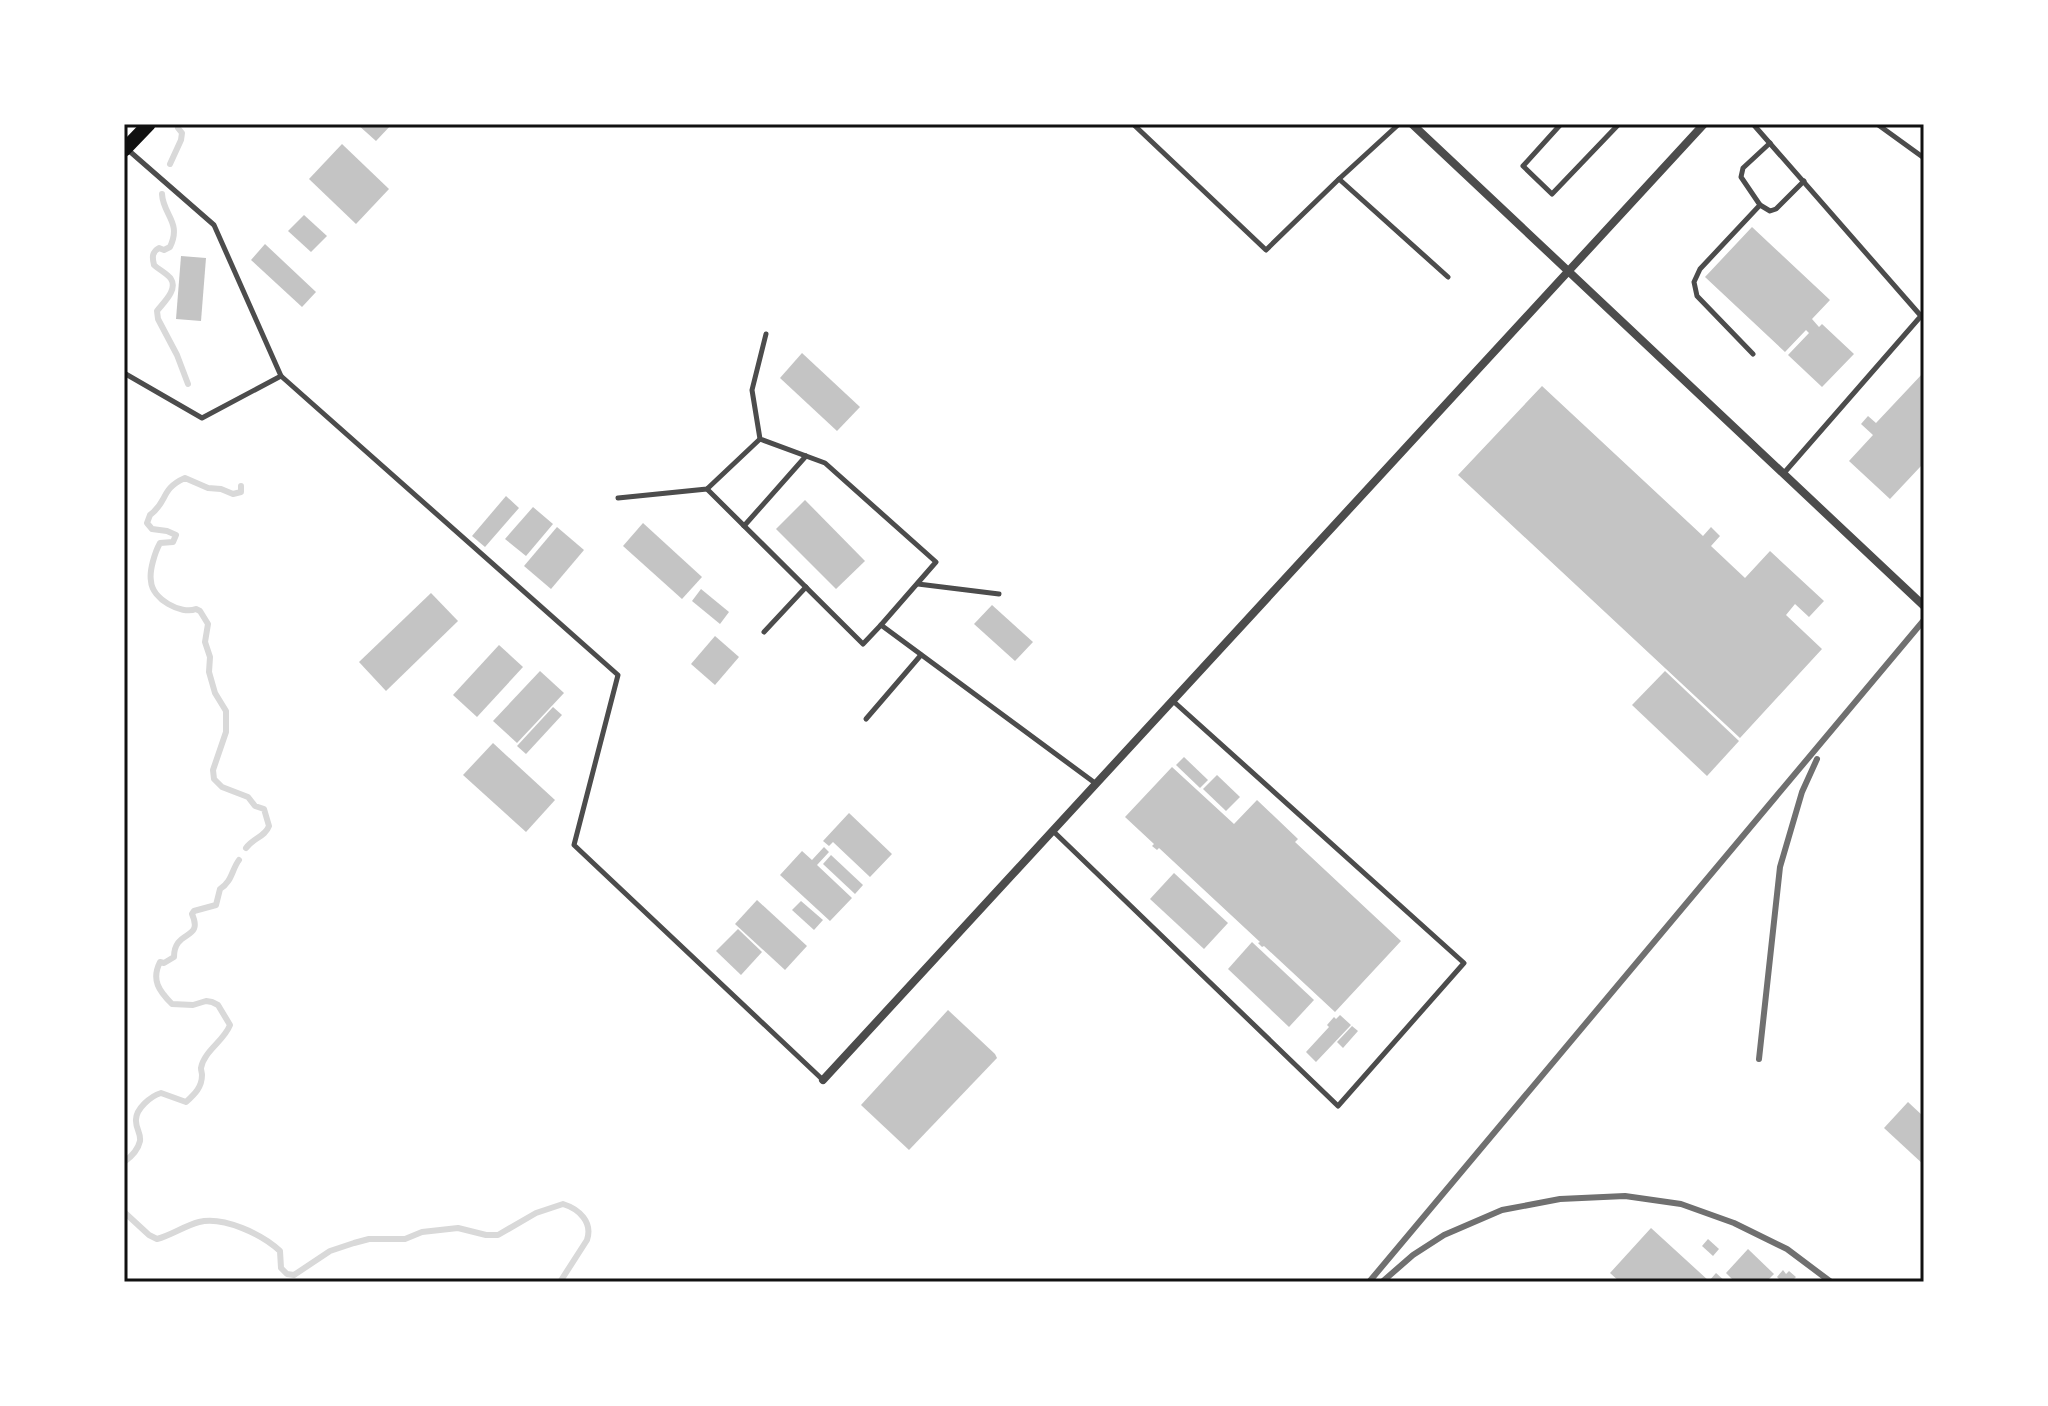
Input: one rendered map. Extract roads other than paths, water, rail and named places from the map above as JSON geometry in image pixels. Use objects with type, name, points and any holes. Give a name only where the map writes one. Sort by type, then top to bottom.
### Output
[{"type":"main road","points":[[125,149],[149,124]]},
{"type":"street","points":[[1412,124],[1924,606]]},
{"type":"street","points":[[823,1080],[1704,124]]},
{"type":"lane","points":[[1133,124],[1266,250],[1399,124]]},
{"type":"lane","points":[[1561,124],[1523,166],[1552,194],[1619,124]]},
{"type":"lane","points":[[1753,124],[1921,316],[1784,473]]},
{"type":"lane","points":[[1877,124],[1924,158]]},
{"type":"lane","points":[[1770,143],[1743,168],[1741,177],[1760,205],[1770,211],[1776,209],[1804,181]]},
{"type":"lane","points":[[125,149],[214,225],[281,376],[618,675],[574,845],[823,1080]]},
{"type":"lane","points":[[1339,179],[1448,277]]},
{"type":"lane","points":[[1753,354],[1697,296],[1694,282],[1700,269],[1760,205]]},
{"type":"lane","points":[[760,439],[752,390],[766,334]]},
{"type":"lane","points":[[124,373],[202,418],[281,376]]},
{"type":"lane","points":[[707,489],[863,644],[936,562],[825,463],[760,439]]},
{"type":"lane","points":[[618,498],[707,489],[760,439]]},
{"type":"lane","points":[[744,526],[806,456]]},
{"type":"lane","points":[[917,584],[999,594]]},
{"type":"lane","points":[[764,632],[806,587]]},
{"type":"lane","points":[[881,625],[1096,784]]},
{"type":"lane","points":[[866,719],[921,655]]},
{"type":"lane","points":[[1053,831],[1338,1106],[1464,963],[1173,701]]},
{"type":"waterway","points":[[170,164],[181,140],[182,133],[178,128]]},
{"type":"waterway","points":[[162,194],[174,231],[170,247],[155,251],[153,260],[154,265],[171,279],[173,288],[157,311],[158,319],[188,384]]},
{"type":"waterway","points":[[241,486],[241,492],[233,494],[185,478],[168,491],[147,523],[152,529],[176,535],[173,542],[160,543],[154,556],[151,577],[156,594],[175,608],[200,611],[208,624],[205,642],[210,657],[209,672],[215,693],[226,711],[226,732],[213,770],[214,779],[222,787],[248,797],[255,806],[264,809],[269,826],[246,848]]},
{"type":"waterway","points":[[124,1162],[134,1153],[140,1141],[136,1116],[141,1108],[161,1093],[186,1102],[201,1083],[203,1062],[230,1025],[218,1005],[212,1002],[172,1004],[160,990],[156,974],[160,962],[174,957],[178,942],[192,932],[194,911],[216,905],[220,889],[227,883],[239,860]]},
{"type":"waterway","points":[[124,1212],[157,1239],[199,1222],[219,1222],[242,1228],[280,1251],[281,1268],[287,1274],[294,1275],[330,1251],[369,1239],[405,1239],[422,1232],[458,1228],[498,1235],[536,1213],[563,1204],[583,1217],[588,1233],[587,1240],[560,1282]]},
{"type":"railway","points":[[1369,1282],[1924,620]]},
{"type":"railway","points":[[1759,1059],[1780,867],[1802,792],[1817,759]]},
{"type":"railway","points":[[1382,1282],[1413,1255],[1444,1235],[1502,1210],[1560,1199],[1625,1196],[1681,1204],[1734,1223],[1787,1249],[1831,1282]]}]
